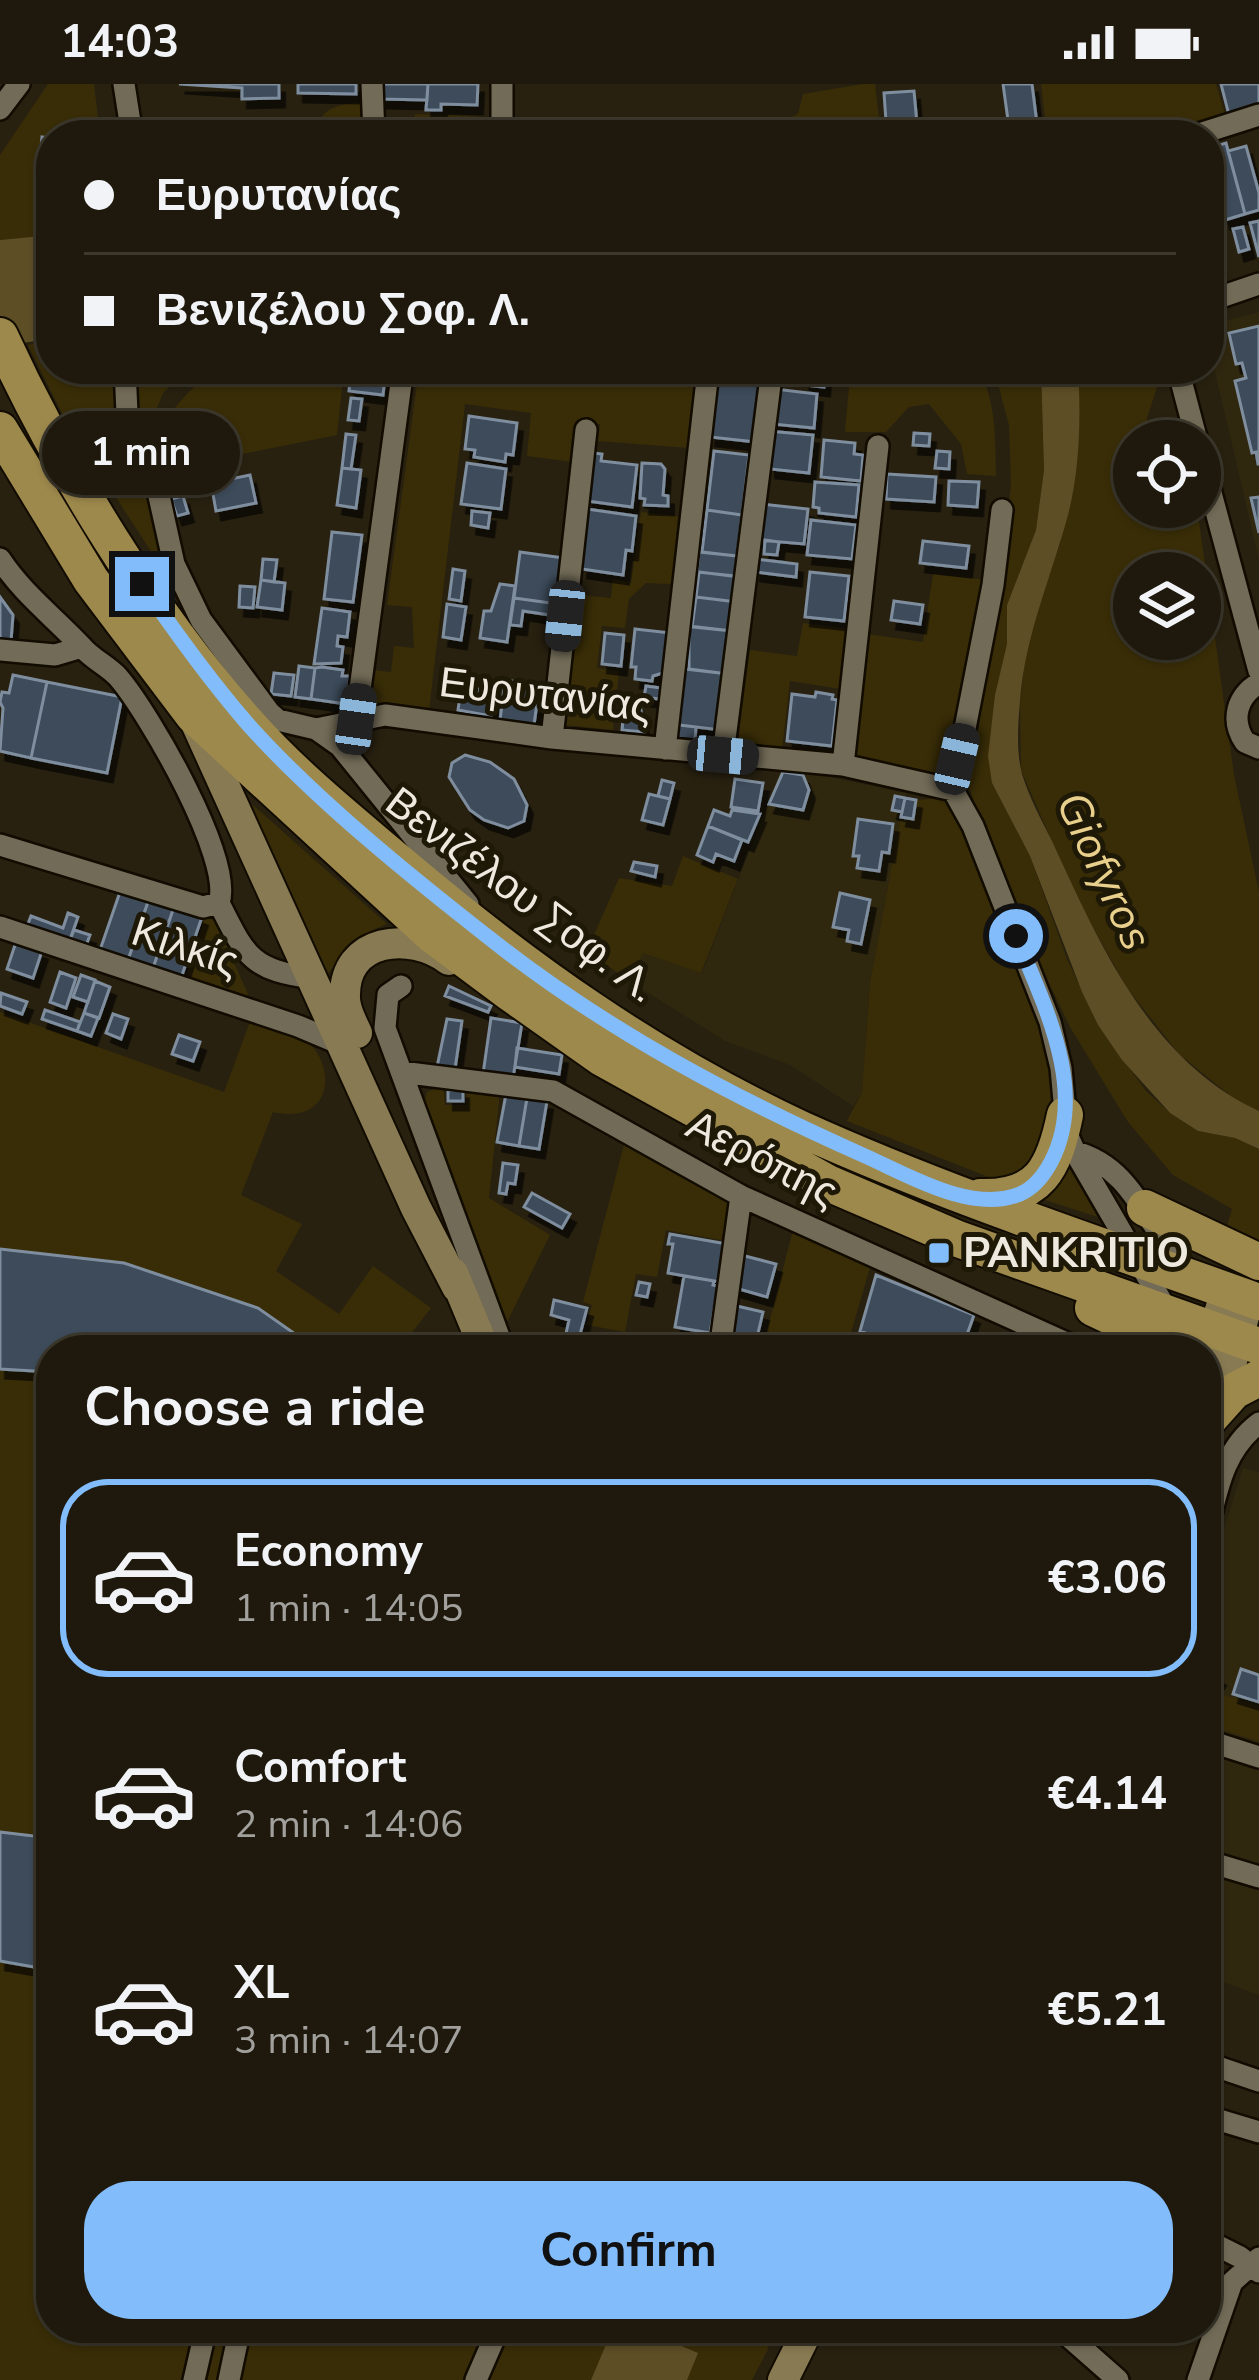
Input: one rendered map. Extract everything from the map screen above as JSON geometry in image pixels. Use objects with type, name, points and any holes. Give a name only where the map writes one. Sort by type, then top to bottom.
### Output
[{"type":"main road","name":"Βενιζέλου Σοφ. Λ.","points":[[5,348],[68,467],[142,584],[212,681],[285,762],[501,947],[602,1019],[801,1129],[1232,1293]]},
{"type":"main road","name":"Βενιζέλου Σοφ. Λ.","points":[[0,430],[91,580],[193,715],[430,934],[602,1058],[828,1183],[958,1239],[1168,1314],[1212,1335]]},
{"type":"main road","points":[[193,715],[478,1335]]},
{"type":"main road","points":[[457,1287],[432,1210],[346,1008],[346,983],[367,952],[402,941],[426,946],[462,971],[510,993]]},
{"type":"main road","points":[[967,1196],[1005,1197],[1034,1184],[1056,1150],[1065,1115]]},
{"type":"main road","points":[[1145,1208],[1259,1262]]},
{"type":"main road","points":[[958,1239],[980,1258],[1146,1335]]},
{"type":"main road","points":[[1221,1390],[1230,1368],[1232,1293]]},
{"type":"main road","points":[[1221,1406],[1234,1391],[1259,1378]]},
{"type":"main road","points":[[783,2380],[802,2343]]},
{"type":"main road","points":[[798,2380],[804,2343]]},
{"type":"street","points":[[0,110],[20,84]]},
{"type":"street","points":[[124,84],[130,120]]},
{"type":"street","points":[[372,84],[373,120]]},
{"type":"street","points":[[502,84],[502,120]]},
{"type":"street","points":[[1224,126],[1259,115]]},
{"type":"street","points":[[1224,296],[1259,284]]},
{"type":"street","points":[[126,384],[127,413],[150,458],[174,565],[201,620],[269,712],[278,720],[316,729],[340,746],[501,947]]},
{"type":"street","points":[[356,719],[401,384]]},
{"type":"street","points":[[665,749],[707,384]]},
{"type":"street","points":[[723,755],[770,384]]},
{"type":"street","points":[[1182,384],[1191,420]]},
{"type":"street","points":[[552,738],[586,430]]},
{"type":"street","points":[[843,766],[878,446]]},
{"type":"street","points":[[1002,511],[993,585],[953,790],[973,826],[1050,1022],[1075,1152],[1168,1314]]},
{"type":"street","points":[[1220,528],[1259,671]]},
{"type":"street","points":[[0,559],[31,600],[116,675],[162,743],[219,862],[223,886],[219,903],[250,956],[276,973],[313,977]]},
{"type":"street","points":[[0,650],[55,655],[82,647]]},
{"type":"street","points":[[1259,683],[1241,700],[1236,721],[1245,742],[1259,748]]},
{"type":"street","name":"Ευρυτανίας","points":[[316,729],[385,715],[552,738],[843,766],[953,790]]},
{"type":"street","points":[[0,845],[203,907],[219,903]]},
{"type":"street","name":"Κιλκίς","points":[[0,927],[298,1025],[343,1045]]},
{"type":"street","points":[[401,986],[388,995],[385,1028],[498,1335]]},
{"type":"street","name":"Αερόπης","points":[[401,1072],[553,1091],[741,1196],[1049,1335]]},
{"type":"street","points":[[1075,1152],[1103,1163],[1145,1208],[1172,1253],[1232,1293]]},
{"type":"street","points":[[721,1335],[741,1196]]},
{"type":"street","points":[[1221,1480],[1238,1443],[1259,1423]]},
{"type":"street","points":[[1221,1745],[1259,1757]]},
{"type":"street","points":[[1221,1866],[1259,1877]]},
{"type":"street","points":[[1221,2067],[1259,2081]]},
{"type":"street","points":[[1221,2121],[1259,2132]]},
{"type":"street","points":[[1221,2248],[1256,2265],[1232,2282],[1221,2308]]},
{"type":"street","points":[[194,2380],[203,2343]]},
{"type":"street","points":[[229,2380],[237,2343]]},
{"type":"street","points":[[476,2380],[492,2343]]},
{"type":"street","points":[[1075,2343],[1118,2380]]},
{"type":"street","points":[[1198,2380],[1210,2343]]},
{"type":"shaded area","points":[[48,84],[94,84],[98,120],[36,120],[36,236],[0,240],[0,155]]},
{"type":"shaded area","points":[[875,84],[879,120],[785,120],[798,114],[803,94]]},
{"type":"shaded area","points":[[1041,84],[1216,84],[1226,118],[1220,120],[1045,120]]},
{"type":"shaded area","points":[[341,105],[367,106],[368,120],[320,120]]},
{"type":"shaded area","points":[[415,114],[485,117],[483,120],[414,120]]},
{"type":"shaded area","points":[[36,236],[36,341],[0,346],[0,240]]},
{"type":"shaded area","points":[[1259,312],[1259,560],[1218,384],[1224,384],[1224,321]]},
{"type":"shaded area","points":[[48,384],[115,384],[118,459],[150,503],[165,564],[162,568],[66,421]]},
{"type":"shaded area","points":[[134,384],[172,384],[163,393],[148,430],[138,423]]},
{"type":"shaded area","points":[[197,384],[342,384],[337,435],[168,469],[164,438],[157,434]]},
{"type":"shaded area","points":[[417,384],[700,384],[689,448],[598,441],[600,424],[579,424],[573,462],[527,456],[531,413],[465,404],[429,711],[366,704],[372,670],[391,672],[394,646],[414,648],[412,607],[387,605]]},
{"type":"shaded area","points":[[985,384],[992,408],[996,476],[967,474],[961,444],[929,404],[909,407],[886,432],[845,432],[849,387],[830,387]]},
{"type":"shaded area","points":[[998,384],[1041,384],[1044,470],[1036,530],[1007,605],[1008,643],[992,783],[1030,856],[1067,959],[1098,1025],[1146,1091],[1198,1131],[1235,1138],[1259,1149],[1259,1240],[1227,1226],[1232,1209],[1173,1175],[1128,1122],[1070,1027],[1033,950],[964,770],[1003,563],[1011,485],[1009,425]]},
{"type":"shaded area","points":[[1041,384],[1078,384],[1075,479],[1023,677],[1018,738],[1022,774],[1089,919],[1132,996],[1187,1062],[1259,1111],[1259,1149],[1235,1138],[1198,1131],[1170,1113],[1122,1060],[1082,992],[1030,856],[992,783],[988,756],[1007,644],[1007,605],[1036,530],[1044,470]]},
{"type":"shaded area","points":[[1078,384],[1158,384],[1147,420],[1113,420],[1113,528],[1200,528],[1203,552],[1113,552],[1113,660],[1218,660],[1234,775],[1259,892],[1259,1111],[1237,1101],[1179,1054],[1127,988],[1076,897],[1021,770],[1020,703],[1031,625],[1060,544],[1077,451]]},
{"type":"shaded area","points":[[641,512],[678,516],[672,584],[646,583],[629,599],[625,628],[602,626],[597,668],[619,671],[613,730],[565,725],[577,599],[581,595],[611,598],[613,579],[631,583]]},
{"type":"shaded area","points":[[933,574],[988,580],[947,776],[851,759],[867,634],[923,642]]},
{"type":"shaded area","points":[[803,623],[849,629],[841,689],[790,681],[782,749],[737,746],[750,650],[797,656]]},
{"type":"shaded area","points":[[782,767],[906,793],[870,982],[862,1092],[853,1106],[790,1065],[725,1041],[629,981],[643,953],[702,973]]},
{"type":"shaded area","points":[[942,798],[953,811],[1046,1030],[1057,1114],[1038,1162],[1001,1182],[847,1121],[862,1092],[870,983],[901,817],[913,819],[916,800]]},
{"type":"shaded area","points":[[246,799],[387,924],[358,940],[325,977]]},
{"type":"shaded area","points":[[683,856],[738,879],[701,973],[643,953],[629,981],[587,951],[619,878],[672,886]]},
{"type":"shaded area","points":[[205,917],[216,921],[250,999],[186,978]]},
{"type":"shaded area","points":[[0,1012],[224,1092],[252,1016],[306,1040],[323,1065],[325,1078],[324,1091],[308,1110],[273,1112],[241,1195],[302,1224],[276,1271],[339,1314],[373,1266],[431,1308],[410,1335],[36,1335],[36,2343],[767,2343],[768,2349],[752,2380],[0,2380]]},
{"type":"shaded area","points":[[443,1085],[445,1105],[466,1105],[467,1088],[500,1092],[489,1198],[550,1235],[505,1326],[424,1104],[427,1092]]},
{"type":"shaded area","points":[[625,1141],[732,1203],[721,1240],[666,1230],[657,1277],[636,1274],[625,1332],[587,1325],[592,1305],[583,1302]]},
{"type":"shaded area","points":[[1070,1163],[1107,1220],[1042,1199],[1060,1184]]},
{"type":"shaded area","points":[[793,1230],[871,1264],[850,1335],[766,1335]]},
{"type":"shaded area","points":[[1243,1468],[1259,1472],[1259,1995],[1221,1981],[1221,1538]]},
{"type":"shaded area","points":[[1221,1695],[1259,1706],[1259,1741],[1221,1730]]},
{"type":"shaded area","points":[[607,2343],[674,2343],[698,2353],[687,2380],[591,2380]]},
{"type":"building","points":[[179,84],[279,84],[279,98],[242,99],[242,88]]},
{"type":"building","points":[[298,84],[356,84],[356,94],[298,93]]},
{"type":"building","points":[[381,84],[428,84],[427,100],[381,99]]},
{"type":"building","points":[[428,84],[478,84],[477,105],[441,104],[441,110],[426,110]]},
{"type":"building","points":[[1003,84],[1032,84],[1036,120],[1008,120]]},
{"type":"building","points":[[1221,84],[1259,84],[1259,106],[1229,115]]},
{"type":"building","points":[[914,91],[917,120],[886,120],[884,93]]},
{"type":"building","points":[[1224,144],[1245,214],[1225,220],[1224,216]]},
{"type":"building","points":[[1246,146],[1259,210],[1245,214],[1228,151]]},
{"type":"building","points":[[1259,221],[1259,257],[1250,223]]},
{"type":"building","points":[[1243,227],[1249,249],[1239,252],[1233,229]]},
{"type":"building","points":[[1259,326],[1258,464],[1235,381],[1246,378],[1242,363],[1236,364],[1229,333]]},
{"type":"building","points":[[350,384],[384,384],[383,395],[349,391]]},
{"type":"building","points":[[716,384],[763,384],[756,442],[710,437]]},
{"type":"building","points":[[775,389],[817,394],[814,428],[772,424]]},
{"type":"building","points":[[351,398],[362,399],[359,421],[348,420]]},
{"type":"building","points":[[469,416],[517,423],[513,455],[506,454],[505,462],[474,457],[475,450],[465,449]]},
{"type":"building","points":[[768,431],[813,435],[809,473],[770,469]]},
{"type":"building","points":[[914,433],[930,434],[929,446],[913,445]]},
{"type":"building","points":[[346,434],[356,435],[351,469],[342,468]]},
{"type":"building","points":[[824,440],[855,443],[854,454],[863,455],[861,481],[821,477]]},
{"type":"building","points":[[714,451],[749,455],[742,515],[707,510]]},
{"type":"building","points":[[937,451],[950,452],[949,469],[935,468]]},
{"type":"building","points":[[593,453],[602,454],[601,461],[637,465],[632,507],[587,501]]},
{"type":"building","points":[[467,463],[506,469],[501,509],[461,504]]},
{"type":"building","points":[[642,463],[661,464],[665,469],[663,495],[668,496],[668,506],[644,505],[645,499],[640,498]]},
{"type":"building","points":[[342,468],[361,470],[356,508],[337,505]]},
{"type":"building","points":[[887,474],[936,477],[934,502],[886,499]]},
{"type":"building","points":[[250,475],[256,503],[216,511],[211,483]]},
{"type":"building","points":[[949,481],[979,482],[977,507],[948,505]]},
{"type":"building","points":[[815,482],[859,485],[856,517],[819,513],[813,507]]},
{"type":"building","points":[[183,496],[188,513],[177,516],[171,499]]},
{"type":"building","points":[[1259,497],[1259,533],[1251,498]]},
{"type":"building","points":[[761,504],[808,509],[804,544],[757,540]]},
{"type":"building","points":[[587,509],[636,516],[632,551],[626,550],[623,575],[582,569]]},
{"type":"building","points":[[707,510],[742,515],[737,556],[702,552]]},
{"type":"building","points":[[472,511],[490,513],[488,528],[471,525]]},
{"type":"building","points":[[811,520],[856,525],[852,559],[807,555]]},
{"type":"building","points":[[332,532],[362,535],[353,602],[324,599]]},
{"type":"building","points":[[765,540],[779,542],[777,555],[764,554]]},
{"type":"building","points":[[923,541],[969,546],[966,568],[920,563]]},
{"type":"building","points":[[520,552],[564,558],[558,604],[514,598]]},
{"type":"building","points":[[699,552],[737,556],[735,576],[697,572]]},
{"type":"building","points":[[263,559],[277,560],[274,582],[261,580]]},
{"type":"building","points":[[756,559],[797,564],[796,577],[755,572]]},
{"type":"building","points":[[453,569],[465,571],[461,601],[449,599]]},
{"type":"building","points":[[699,572],[740,577],[737,602],[696,597]]},
{"type":"building","points":[[810,572],[849,576],[844,621],[805,617]]},
{"type":"building","points":[[261,580],[285,583],[282,610],[257,607]]},
{"type":"building","points":[[500,584],[515,586],[507,642],[480,638],[484,611],[491,611]]},
{"type":"building","points":[[240,586],[255,587],[253,608],[239,607]]},
{"type":"building","points":[[0,597],[13,615],[11,641],[0,643]]},
{"type":"building","points":[[696,597],[737,602],[733,631],[692,627]]},
{"type":"building","points":[[514,598],[558,604],[556,616],[523,611],[521,626],[510,625]]},
{"type":"building","points":[[894,601],[923,605],[920,624],[891,620]]},
{"type":"building","points":[[447,604],[466,607],[461,640],[443,637]]},
{"type":"building","points":[[322,608],[350,612],[347,637],[338,636],[337,646],[343,647],[341,663],[314,664]]},
{"type":"building","points":[[689,626],[733,631],[728,674],[689,669]]},
{"type":"building","points":[[635,629],[671,633],[666,672],[653,676],[652,681],[635,679],[636,667],[631,667]]},
{"type":"building","points":[[605,633],[624,635],[621,666],[602,664]]},
{"type":"building","points":[[299,666],[315,668],[311,699],[295,697]]},
{"type":"building","points":[[315,668],[350,676],[346,704],[311,699]]},
{"type":"building","points":[[685,669],[728,674],[721,730],[679,725]]},
{"type":"building","points":[[274,673],[294,675],[291,696],[271,694]]},
{"type":"building","points":[[13,675],[47,682],[31,758],[0,751],[0,702],[2,692],[9,693]]},
{"type":"building","points":[[505,680],[533,684],[531,696],[538,696],[534,725],[500,720]]},
{"type":"building","points":[[47,682],[122,697],[107,773],[31,758]]},
{"type":"building","points":[[646,686],[661,688],[659,699],[644,697]]},
{"type":"building","points":[[478,689],[495,691],[491,716],[458,710],[460,696],[477,699]]},
{"type":"building","points":[[816,692],[837,700],[832,746],[787,741],[792,694],[815,697]]},
{"type":"building","points":[[624,708],[641,710],[644,732],[622,730]]},
{"type":"building","points":[[679,725],[696,727],[695,741],[677,739]]},
{"type":"building","points":[[465,755],[490,762],[514,779],[527,805],[524,821],[508,828],[470,810],[449,777],[452,763]]},
{"type":"building","points":[[783,772],[803,775],[809,790],[803,810],[769,804]]},
{"type":"building","points":[[735,779],[763,783],[758,811],[731,807]]},
{"type":"building","points":[[662,780],[674,783],[670,799],[658,796]]},
{"type":"building","points":[[649,794],[670,799],[663,825],[642,820]]},
{"type":"building","points":[[895,796],[905,798],[902,812],[892,810]]},
{"type":"building","points":[[905,798],[916,800],[913,819],[901,817]]},
{"type":"building","points":[[714,810],[730,816],[732,810],[760,814],[748,842],[708,826]]},
{"type":"building","points":[[858,819],[893,824],[889,853],[882,852],[879,871],[857,868],[859,856],[853,856]]},
{"type":"building","points":[[708,826],[742,840],[734,861],[716,854],[713,862],[697,855]]},
{"type":"building","points":[[634,862],[657,866],[655,877],[631,871]]},
{"type":"building","points":[[121,889],[149,899],[128,960],[100,950]]},
{"type":"building","points":[[840,893],[870,900],[861,944],[847,941],[849,930],[833,927]]},
{"type":"building","points":[[149,899],[174,907],[153,968],[128,960]]},
{"type":"building","points":[[174,907],[202,917],[181,978],[153,968]]},
{"type":"building","points":[[68,913],[78,917],[68,945],[26,929],[31,916],[63,928]]},
{"type":"building","points":[[74,930],[90,935],[84,951],[68,945]]},
{"type":"building","points":[[16,942],[42,951],[33,978],[7,969]]},
{"type":"building","points":[[60,972],[76,978],[66,1008],[50,1002]]},
{"type":"building","points":[[81,975],[95,980],[88,1002],[73,997]]},
{"type":"building","points":[[95,981],[110,987],[99,1018],[84,1013]]},
{"type":"building","points":[[449,986],[491,1006],[488,1012],[445,996]]},
{"type":"building","points":[[1,993],[27,1002],[22,1014],[0,1006]]},
{"type":"building","points":[[45,1010],[80,1022],[77,1031],[42,1019]]},
{"type":"building","points":[[84,1013],[98,1018],[91,1036],[77,1031]]},
{"type":"building","points":[[113,1014],[128,1019],[121,1039],[106,1033]]},
{"type":"building","points":[[491,1018],[522,1023],[513,1078],[483,1074]]},
{"type":"building","points":[[447,1019],[462,1021],[455,1069],[437,1067]]},
{"type":"building","points":[[179,1035],[200,1042],[193,1061],[172,1054]]},
{"type":"building","points":[[517,1048],[562,1055],[559,1074],[515,1067]]},
{"type":"building","points":[[448,1090],[463,1090],[463,1101],[448,1101]]},
{"type":"building","points":[[506,1094],[527,1098],[519,1146],[497,1142]]},
{"type":"building","points":[[527,1098],[547,1101],[539,1149],[519,1146]]},
{"type":"building","points":[[503,1163],[518,1165],[515,1184],[508,1183],[506,1194],[499,1193]]},
{"type":"building","points":[[532,1193],[570,1214],[562,1228],[524,1207]]},
{"type":"building","points":[[670,1234],[727,1244],[720,1282],[668,1273]]},
{"type":"building","points":[[0,1249],[124,1263],[258,1308],[297,1335],[36,1335],[36,1371],[0,1369]]},
{"type":"building","points":[[0,1249],[124,1263],[258,1308],[297,1335],[36,1335],[36,1371],[0,1369]]},
{"type":"building","points":[[737,1254],[776,1264],[767,1297],[732,1287]]},
{"type":"building","points":[[876,1275],[974,1315],[967,1335],[870,1335],[860,1331]]},
{"type":"building","points":[[684,1276],[714,1281],[718,1286],[710,1333],[675,1327]]},
{"type":"building","points":[[639,1282],[650,1284],[647,1297],[636,1295]]},
{"type":"building","points":[[554,1300],[587,1308],[580,1335],[566,1335],[569,1320],[551,1315]]},
{"type":"building","points":[[737,1306],[763,1312],[758,1335],[730,1335]]},
{"type":"building","points":[[1241,1669],[1259,1675],[1259,1702],[1233,1694]]},
{"type":"building","points":[[0,1832],[36,1836],[36,1967],[0,1961]]},
{"type":"building","points":[[0,1832],[36,1836],[36,1967],[0,1961]]},
{"type":"place","name":"PANKRITIO","points":[[939,1253]]},
{"type":"route","points":[[142,584],[212,681],[285,762],[454,910],[575,1002],[662,1057],[801,1129],[967,1196],[1005,1197],[1034,1184],[1056,1150],[1065,1115],[1056,1042],[1016,936]]},
{"type":"water label","name":"Giofyros","points":[[1104,871]]}]
